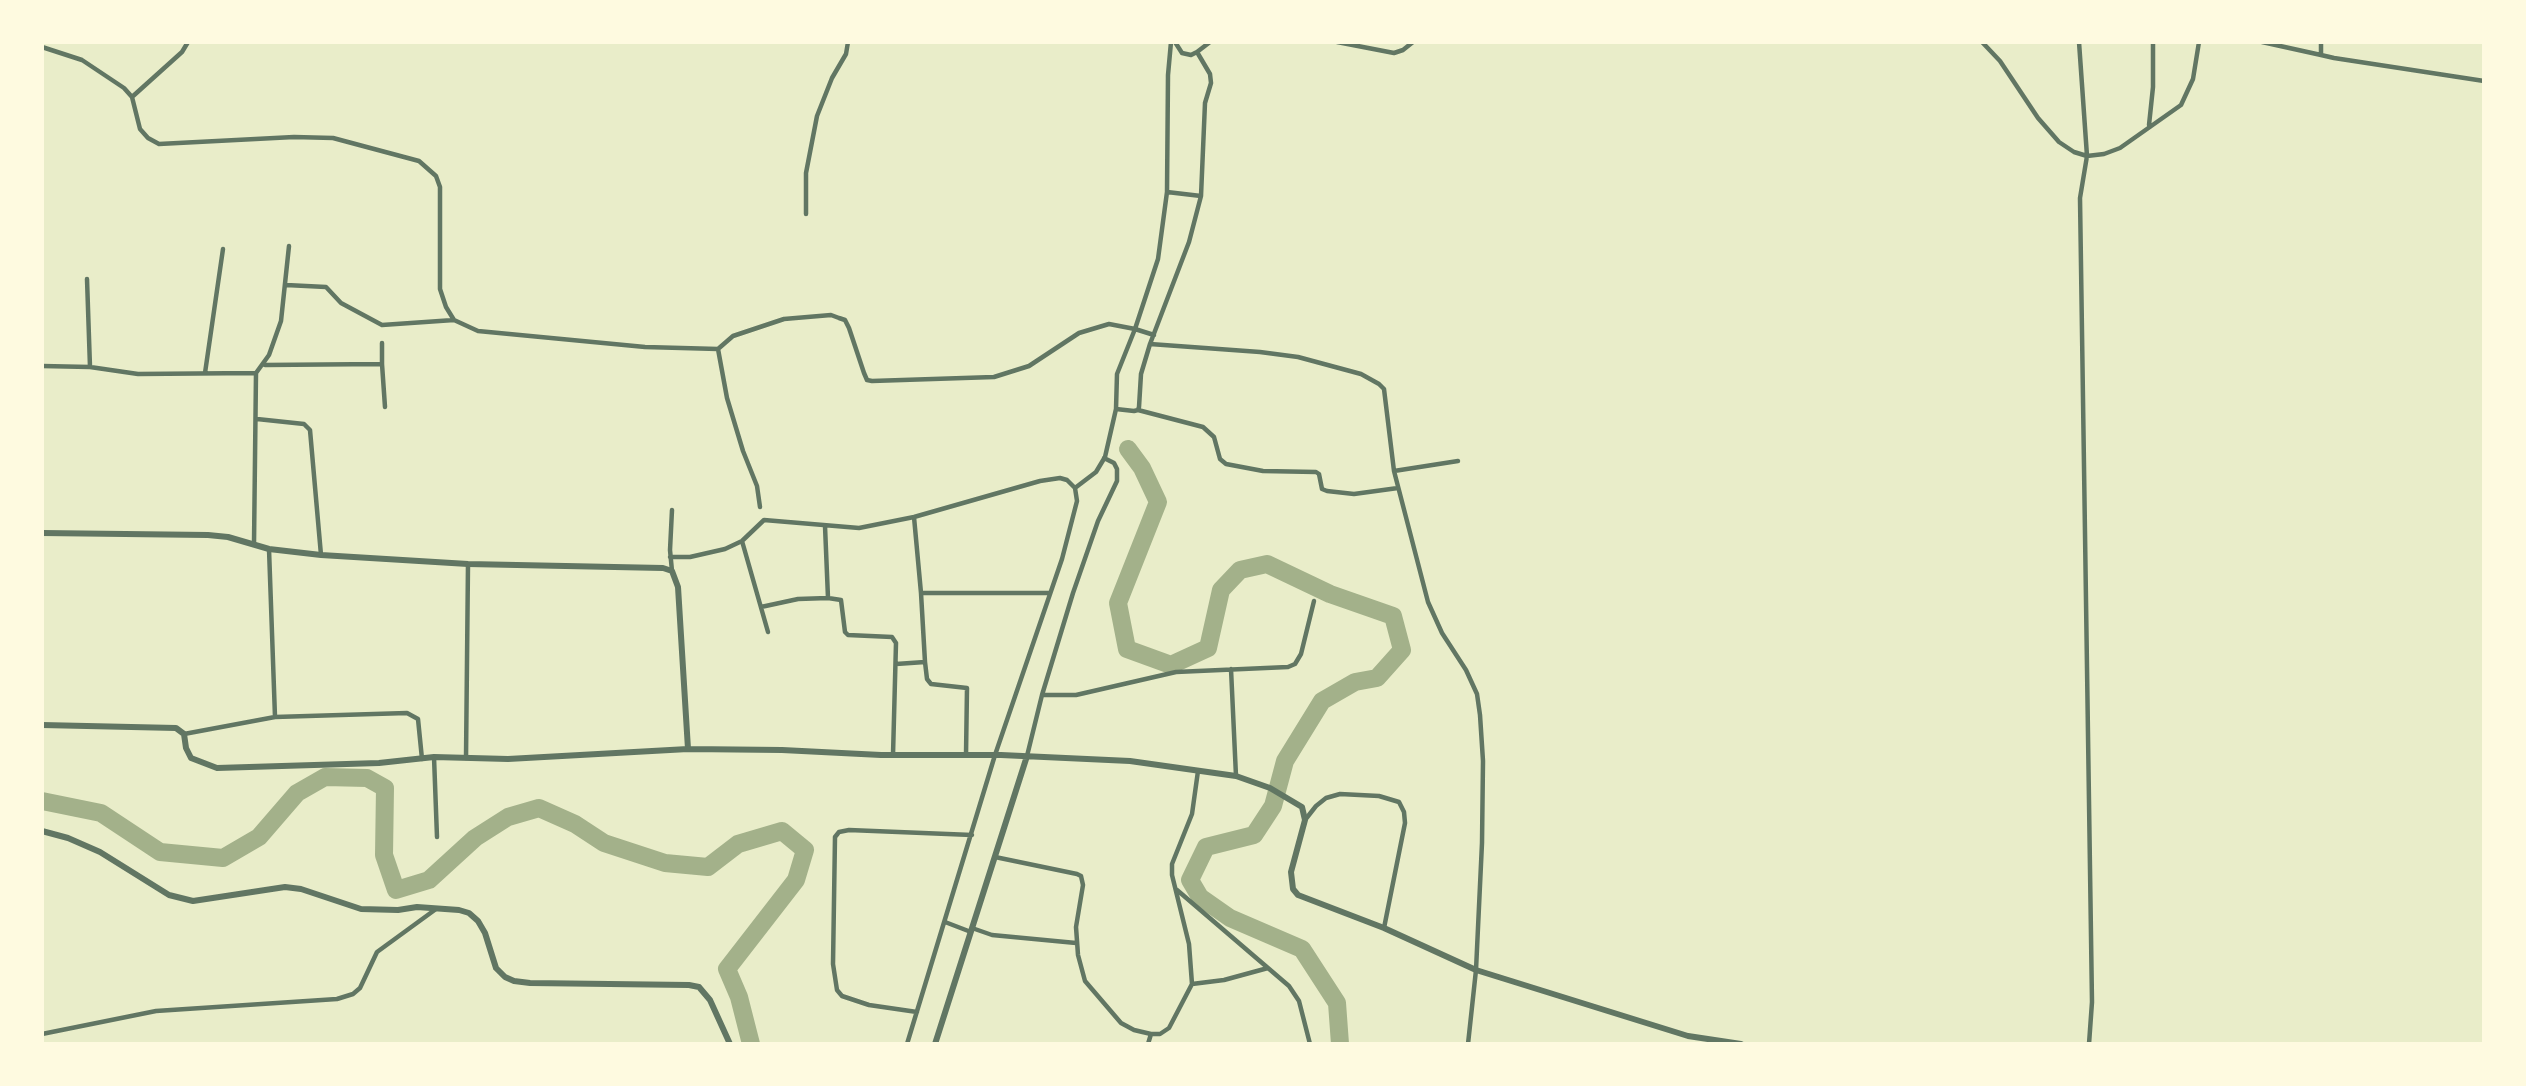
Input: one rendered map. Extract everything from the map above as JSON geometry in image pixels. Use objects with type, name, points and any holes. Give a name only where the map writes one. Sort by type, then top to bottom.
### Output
[{"type":"street","points":[[132,97],[182,52],[188,42]]},
{"type":"street","points":[[806,214],[806,173],[817,116],[832,78],[846,54],[848,42]]},
{"type":"street","points":[[1173,42],[1182,53],[1191,55],[1210,42]]},
{"type":"street","points":[[1075,488],[1096,472],[1104,457],[1116,409],[1117,374],[1136,329],[1158,259],[1167,192],[1168,75],[1173,42]]},
{"type":"street","points":[[1337,42],[1394,53],[1413,42]]},
{"type":"street","points":[[1982,42],[2000,61],[2038,118],[2059,142],[2074,152],[2087,156],[2105,154],[2120,148],[2181,105],[2188,93],[2199,42]]},
{"type":"street","points":[[2079,42],[2087,156],[2080,209],[2092,1002],[2089,1044]]},
{"type":"street","points":[[2149,126],[2153,87],[2153,42]]},
{"type":"street","points":[[2262,42],[2321,55],[2484,81]]},
{"type":"street","points":[[2321,42],[2321,55]]},
{"type":"street","points":[[42,47],[82,60],[105,74],[132,97],[140,129],[148,138],[159,144],[294,137],[333,138],[419,161],[436,176],[440,187],[440,289],[454,320]]},
{"type":"street","points":[[1138,411],[1141,374],[1189,242],[1201,196],[1205,103],[1211,83],[1210,74],[1197,52]]},
{"type":"street","points":[[1167,192],[1201,196]]},
{"type":"street","points":[[42,366],[90,367],[138,374],[256,373],[264,365],[281,321],[289,246]]},
{"type":"street","points":[[205,373],[223,249]]},
{"type":"street","points":[[87,279],[90,367]]},
{"type":"street","points":[[286,285],[326,287],[341,303],[383,325],[454,320],[478,331],[645,347],[718,349],[733,336],[755,327],[784,319],[831,315],[845,320],[864,373],[870,381],[994,377],[1029,366],[1079,333],[1109,324],[1154,335]]},
{"type":"street","points":[[382,343],[385,407]]},
{"type":"street","points":[[1150,344],[1285,355],[1361,374],[1384,389],[1398,488],[1428,602],[1442,633],[1466,670],[1477,694],[1480,715],[1483,773],[1476,970],[1468,1044]]},
{"type":"street","points":[[718,349],[733,422],[757,486],[760,507]]},
{"type":"street","points":[[264,365],[382,364]]},
{"type":"street","points":[[254,545],[256,373]]},
{"type":"street","points":[[1116,409],[1138,411],[1203,427],[1214,437],[1220,459],[1226,464],[1263,471],[1316,472],[1319,474],[1322,489],[1326,491],[1354,494],[1398,488]]},
{"type":"street","points":[[257,419],[304,424],[310,430],[321,555]]},
{"type":"street","points":[[935,1044],[995,858],[1042,695],[1098,521],[1116,481],[1117,469],[1114,463],[1104,457]]},
{"type":"street","points":[[1397,470],[1458,461]]},
{"type":"street","points":[[670,558],[712,553],[742,541],[764,520],[859,528],[914,517],[1053,479],[1067,480],[1075,488],[1077,501],[1062,559],[907,1044]]},
{"type":"street","points":[[672,510],[670,558],[678,587],[688,749]]},
{"type":"street","points":[[914,517],[927,679],[931,684],[967,688],[966,755]]},
{"type":"street","points":[[825,526],[828,598]]},
{"type":"street","points":[[42,533],[208,535],[228,537],[269,549],[321,555],[468,564],[663,568],[672,571]]},
{"type":"street","points":[[742,541],[768,632]]},
{"type":"street","points":[[269,549],[275,716]]},
{"type":"street","points":[[466,758],[468,564]]},
{"type":"street","points":[[920,593],[1050,593]]},
{"type":"street","points":[[761,607],[798,598],[841,600],[843,625],[847,634],[894,638],[897,645],[894,755]]},
{"type":"street","points":[[1042,695],[1058,696],[1099,691],[1176,672],[1289,667],[1295,664],[1301,654],[1314,601]]},
{"type":"street","points":[[896,664],[925,662]]},
{"type":"street","points":[[1231,669],[1236,776]]},
{"type":"street","points":[[184,734],[275,716],[410,713],[418,719],[422,758]]},
{"type":"street","points":[[42,725],[176,728],[184,734],[191,758],[217,768],[379,763],[434,757],[508,759],[688,749],[998,755],[1130,761],[1236,776],[1294,801],[1302,807],[1306,820]]},
{"type":"street","points":[[434,757],[437,838]]},
{"type":"street","points":[[1198,770],[1192,814],[1172,864],[1173,883],[1177,890],[1289,986],[1298,1001],[1310,1044]]},
{"type":"street","points":[[1384,929],[1405,823],[1404,812],[1399,802],[1379,796],[1340,794],[1326,798],[1306,820],[1291,872],[1293,889],[1298,895],[1476,970],[1688,1036],[1741,1044]]},
{"type":"street","points":[[917,1012],[869,1006],[842,996],[837,990],[833,964],[835,837],[839,832],[849,830],[972,835]]},
{"type":"street","points":[[42,831],[68,838],[100,852],[169,895],[193,901],[285,887],[311,892],[361,909],[438,907],[469,913],[485,933],[496,968],[505,977],[514,981],[610,986],[699,987],[710,1000],[730,1044]]},
{"type":"street","points":[[995,858],[1081,876],[1083,885],[1076,920],[1076,943],[1081,970],[1094,994],[1121,1023],[1151,1034],[1160,1034],[1169,1028],[1192,984],[1189,944],[1178,909],[1177,890]]},
{"type":"street","points":[[42,1034],[156,1011],[337,999],[360,988],[377,952],[438,907]]},
{"type":"street","points":[[947,923],[992,935],[1076,943]]},
{"type":"street","points":[[1192,984],[1224,980],[1268,968]]},
{"type":"street","points":[[1148,1044],[1151,1034]]},
{"type":"waterway","points":[[1128,449],[1142,468],[1158,502],[1118,603],[1127,649],[1171,665],[1208,648],[1221,590],[1240,570],[1267,564],[1330,594],[1393,616],[1402,650],[1377,678],[1355,682],[1322,701],[1285,761],[1273,806],[1254,835],[1206,847],[1190,880],[1200,897],[1230,918],[1302,949],[1337,1003],[1340,1044]]},
{"type":"waterway","points":[[42,801],[101,813],[160,852],[223,858],[259,837],[297,793],[325,777],[367,778],[385,788],[384,855],[396,890],[429,880],[475,838],[508,817],[539,808],[575,824],[604,843],[665,863],[708,867],[738,844],[782,831],[805,850],[796,880],[727,969],[739,997],[751,1044]]}]
